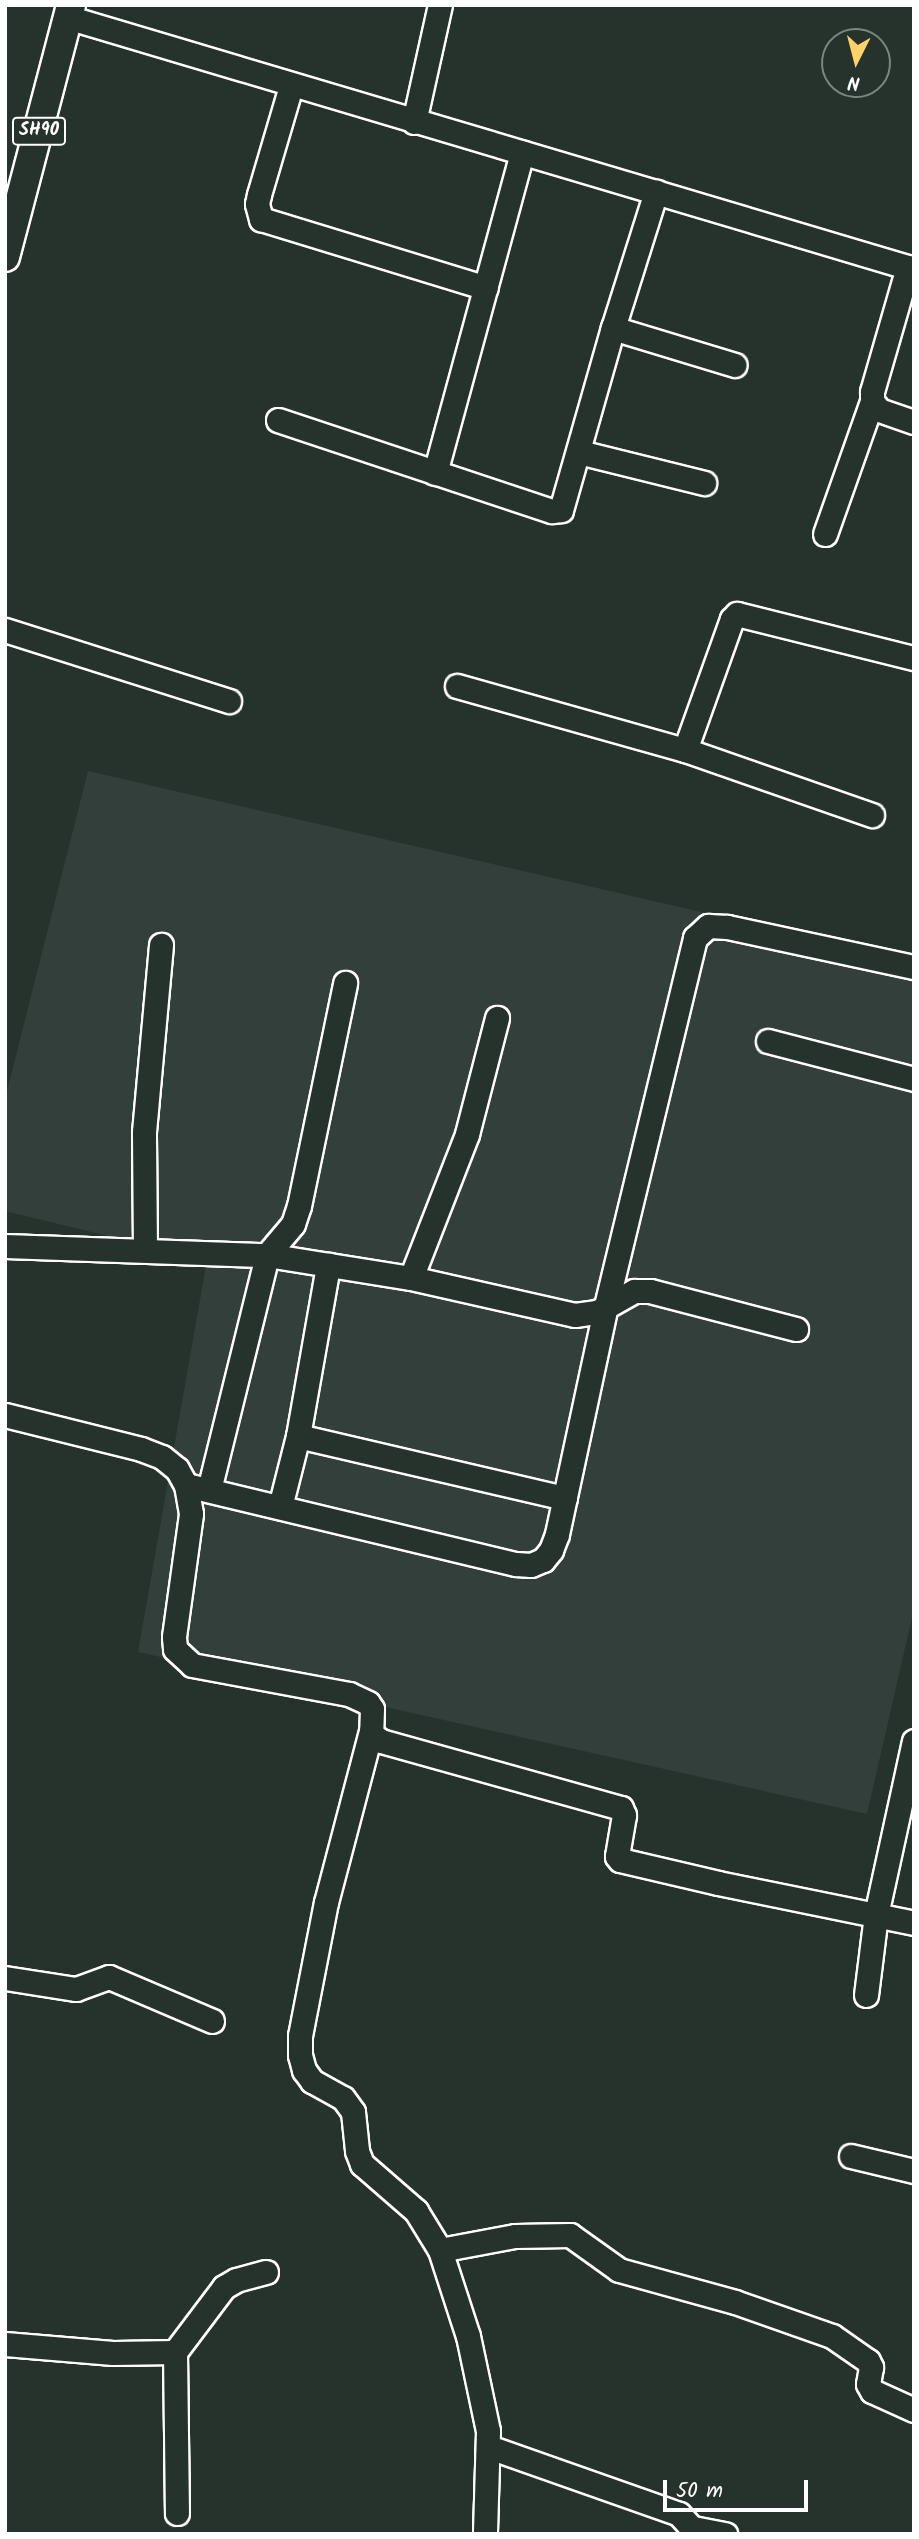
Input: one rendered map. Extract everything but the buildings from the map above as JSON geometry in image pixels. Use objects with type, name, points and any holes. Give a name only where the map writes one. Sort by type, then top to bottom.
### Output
[{"type":"main road","name":"SH90","points":[[5,257],[13,195],[69,11]]},
{"type":"street","points":[[414,122],[440,5]]},
{"type":"street","points":[[69,11],[291,86],[911,268],[876,376],[872,401],[825,534]]},
{"type":"street","points":[[291,86],[259,195],[257,204],[261,219],[486,289]]},
{"type":"street","points":[[435,472],[522,153]]},
{"type":"street","points":[[278,420],[557,512],[564,507],[613,328],[656,192]]},
{"type":"street","points":[[613,328],[736,365]]},
{"type":"street","points":[[872,401],[878,410],[914,422]]},
{"type":"street","points":[[579,452],[704,484]]},
{"type":"street","points":[[685,750],[732,619],[737,614],[747,614],[914,658]]},
{"type":"street","points":[[5,630],[229,701]]},
{"type":"street","points":[[457,686],[685,750],[872,815]]},
{"type":"street","points":[[186,1485],[516,1564],[531,1565],[543,1560],[551,1550],[565,1498],[606,1306],[695,938],[708,926],[727,927],[914,967]]},
{"type":"street","points":[[145,1250],[144,1132],[161,945]]},
{"type":"street","points":[[209,1490],[268,1255],[293,1224],[299,1206],[345,983]]},
{"type":"street","points":[[411,1278],[467,1134],[497,1018]]},
{"type":"street","points":[[768,1041],[914,1079]]},
{"type":"street","points":[[5,1246],[268,1255],[411,1278],[566,1314],[590,1314],[634,1291],[650,1291],[796,1329]]},
{"type":"street","points":[[280,1507],[298,1436],[328,1265]]},
{"type":"street","points":[[5,1415],[141,1448],[162,1457],[177,1469],[186,1485],[191,1514],[174,1629],[175,1649],[181,1657],[206,1669],[361,1699],[372,1709],[370,1731],[326,1902],[300,2036],[300,2055],[304,2070],[312,2081],[343,2098],[353,2112],[357,2151],[362,2165],[416,2211],[440,2250],[468,2336],[488,2431],[485,2534]]},
{"type":"street","points":[[298,1436],[565,1498]]},
{"type":"street","points":[[370,1731],[373,1737],[381,1741],[621,1808],[624,1815],[617,1856],[620,1860],[718,1884],[914,1923]]},
{"type":"street","points":[[866,1996],[876,1915],[914,1741]]},
{"type":"street","points":[[5,1978],[76,1989],[109,1977],[212,2021]]},
{"type":"street","points":[[851,2156],[914,2171]]},
{"type":"street","points":[[440,2250],[514,2236],[570,2235],[619,2270],[735,2302],[832,2336],[868,2361],[871,2367],[868,2384],[872,2391],[914,2410]]},
{"type":"street","points":[[177,2513],[175,2352],[224,2287],[236,2280],[266,2272]]},
{"type":"street","points":[[5,2344],[113,2353],[175,2352]]},
{"type":"street","points":[[489,2447],[679,2514],[695,2531],[725,2534]]},
{"type":"shaded area","points":[[88,771],[914,961],[914,1609],[867,1814],[138,1652],[207,1260],[5,1211],[5,1099]]}]
